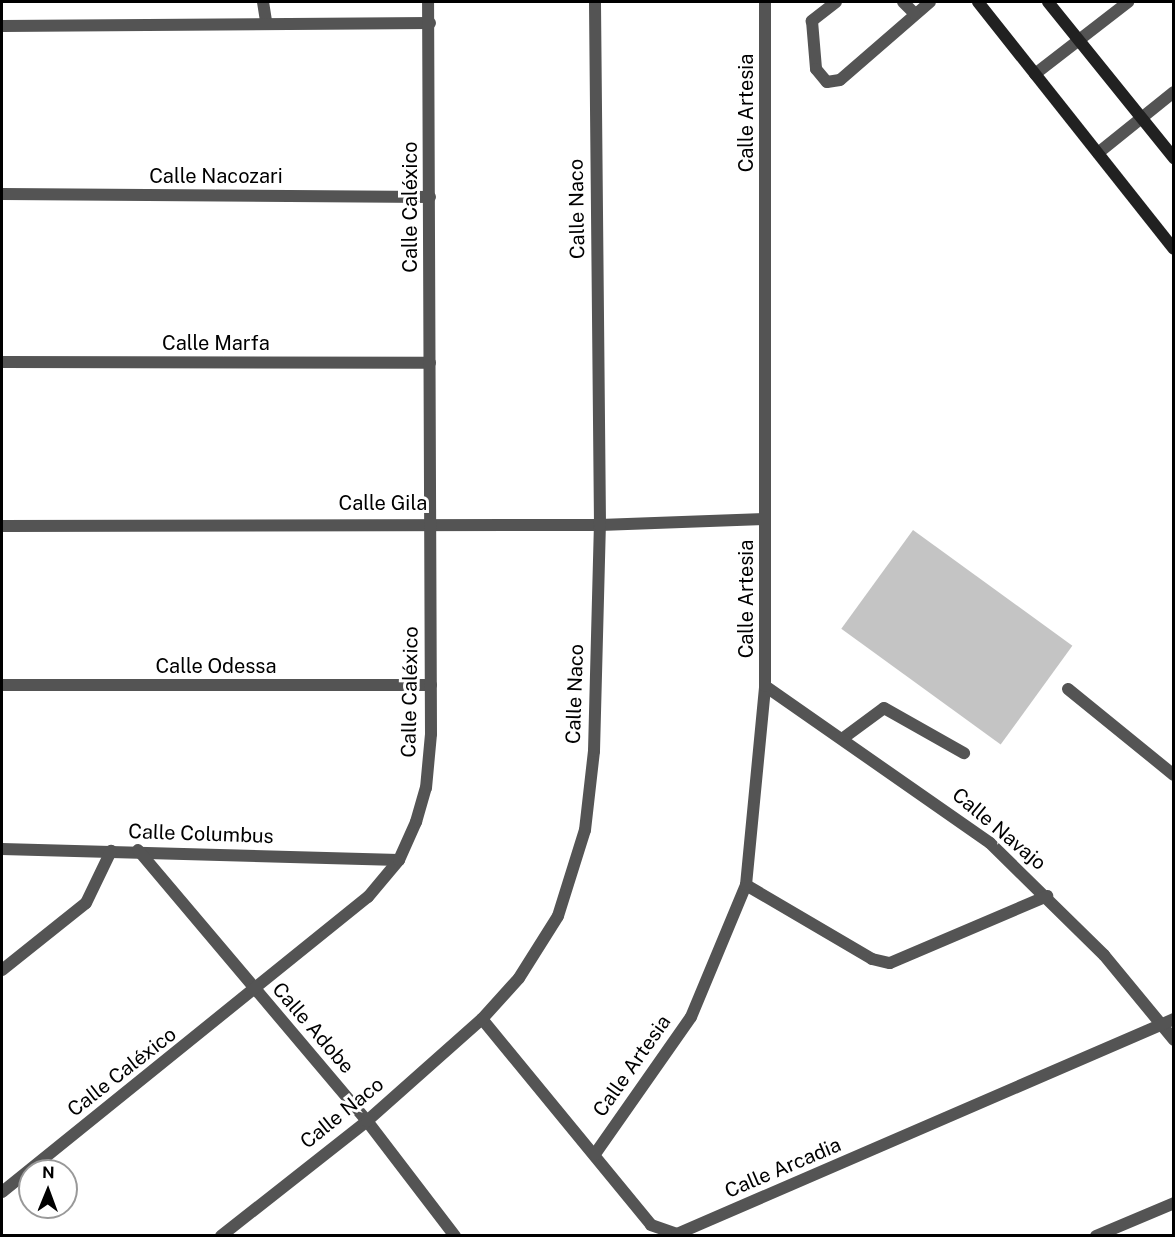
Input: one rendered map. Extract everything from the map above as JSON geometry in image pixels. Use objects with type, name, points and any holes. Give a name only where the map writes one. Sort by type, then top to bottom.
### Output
[{"type":"main road","points":[[978,2],[1173,249]]},
{"type":"main road","points":[[1048,2],[1173,158]]},
{"type":"street","points":[[263,2],[266,22]]},
{"type":"street","name":"Calle Caléxico","points":[[2,1192],[256,992],[368,897],[399,860],[426,788],[431,685],[430,23],[428,2]]},
{"type":"street","name":"Calle Naco","points":[[220,1236],[367,1120],[482,1019],[519,978],[558,916],[585,830],[594,751],[600,525],[595,2]]},
{"type":"street","name":"Calle Artesia","points":[[595,1154],[691,1017],[724,947],[746,885],[765,686],[765,2]]},
{"type":"street","points":[[836,2],[812,21],[816,69],[827,82],[840,80],[914,13],[930,2]]},
{"type":"street","points":[[903,2],[914,13]]},
{"type":"street","points":[[1035,74],[1128,2]]},
{"type":"street","points":[[2,26],[266,22],[430,23]]},
{"type":"street","points":[[1098,153],[1173,92]]},
{"type":"street","name":"Calle Nacozari","points":[[2,194],[430,197]]},
{"type":"street","name":"Calle Marfa","points":[[2,362],[430,363]]},
{"type":"street","name":"Calle Gila","points":[[2,526],[431,522],[600,525],[765,519]]},
{"type":"street","name":"Calle Odessa","points":[[2,686],[431,685]]},
{"type":"street","name":"Calle Navajo","points":[[765,686],[962,819],[1047,896],[1170,1022],[1173,1040]]},
{"type":"street","points":[[1068,689],[1173,776]]},
{"type":"street","points":[[842,739],[884,708],[964,753]]},
{"type":"street","name":"Calle Columbus","points":[[2,849],[138,850],[399,860]]},
{"type":"street","name":"Calle Adobe","points":[[138,850],[256,992],[367,1120],[455,1236]]},
{"type":"street","points":[[2,970],[86,903],[111,851]]},
{"type":"street","points":[[746,885],[872,959],[890,963],[1047,896]]},
{"type":"street","name":"Calle Arcadia","points":[[482,1019],[651,1225],[677,1234],[1170,1022]]},
{"type":"street","points":[[1096,1236],[1173,1203]]},
{"type":"building","points":[[913,530],[1072,646],[1001,744],[841,629]]}]
